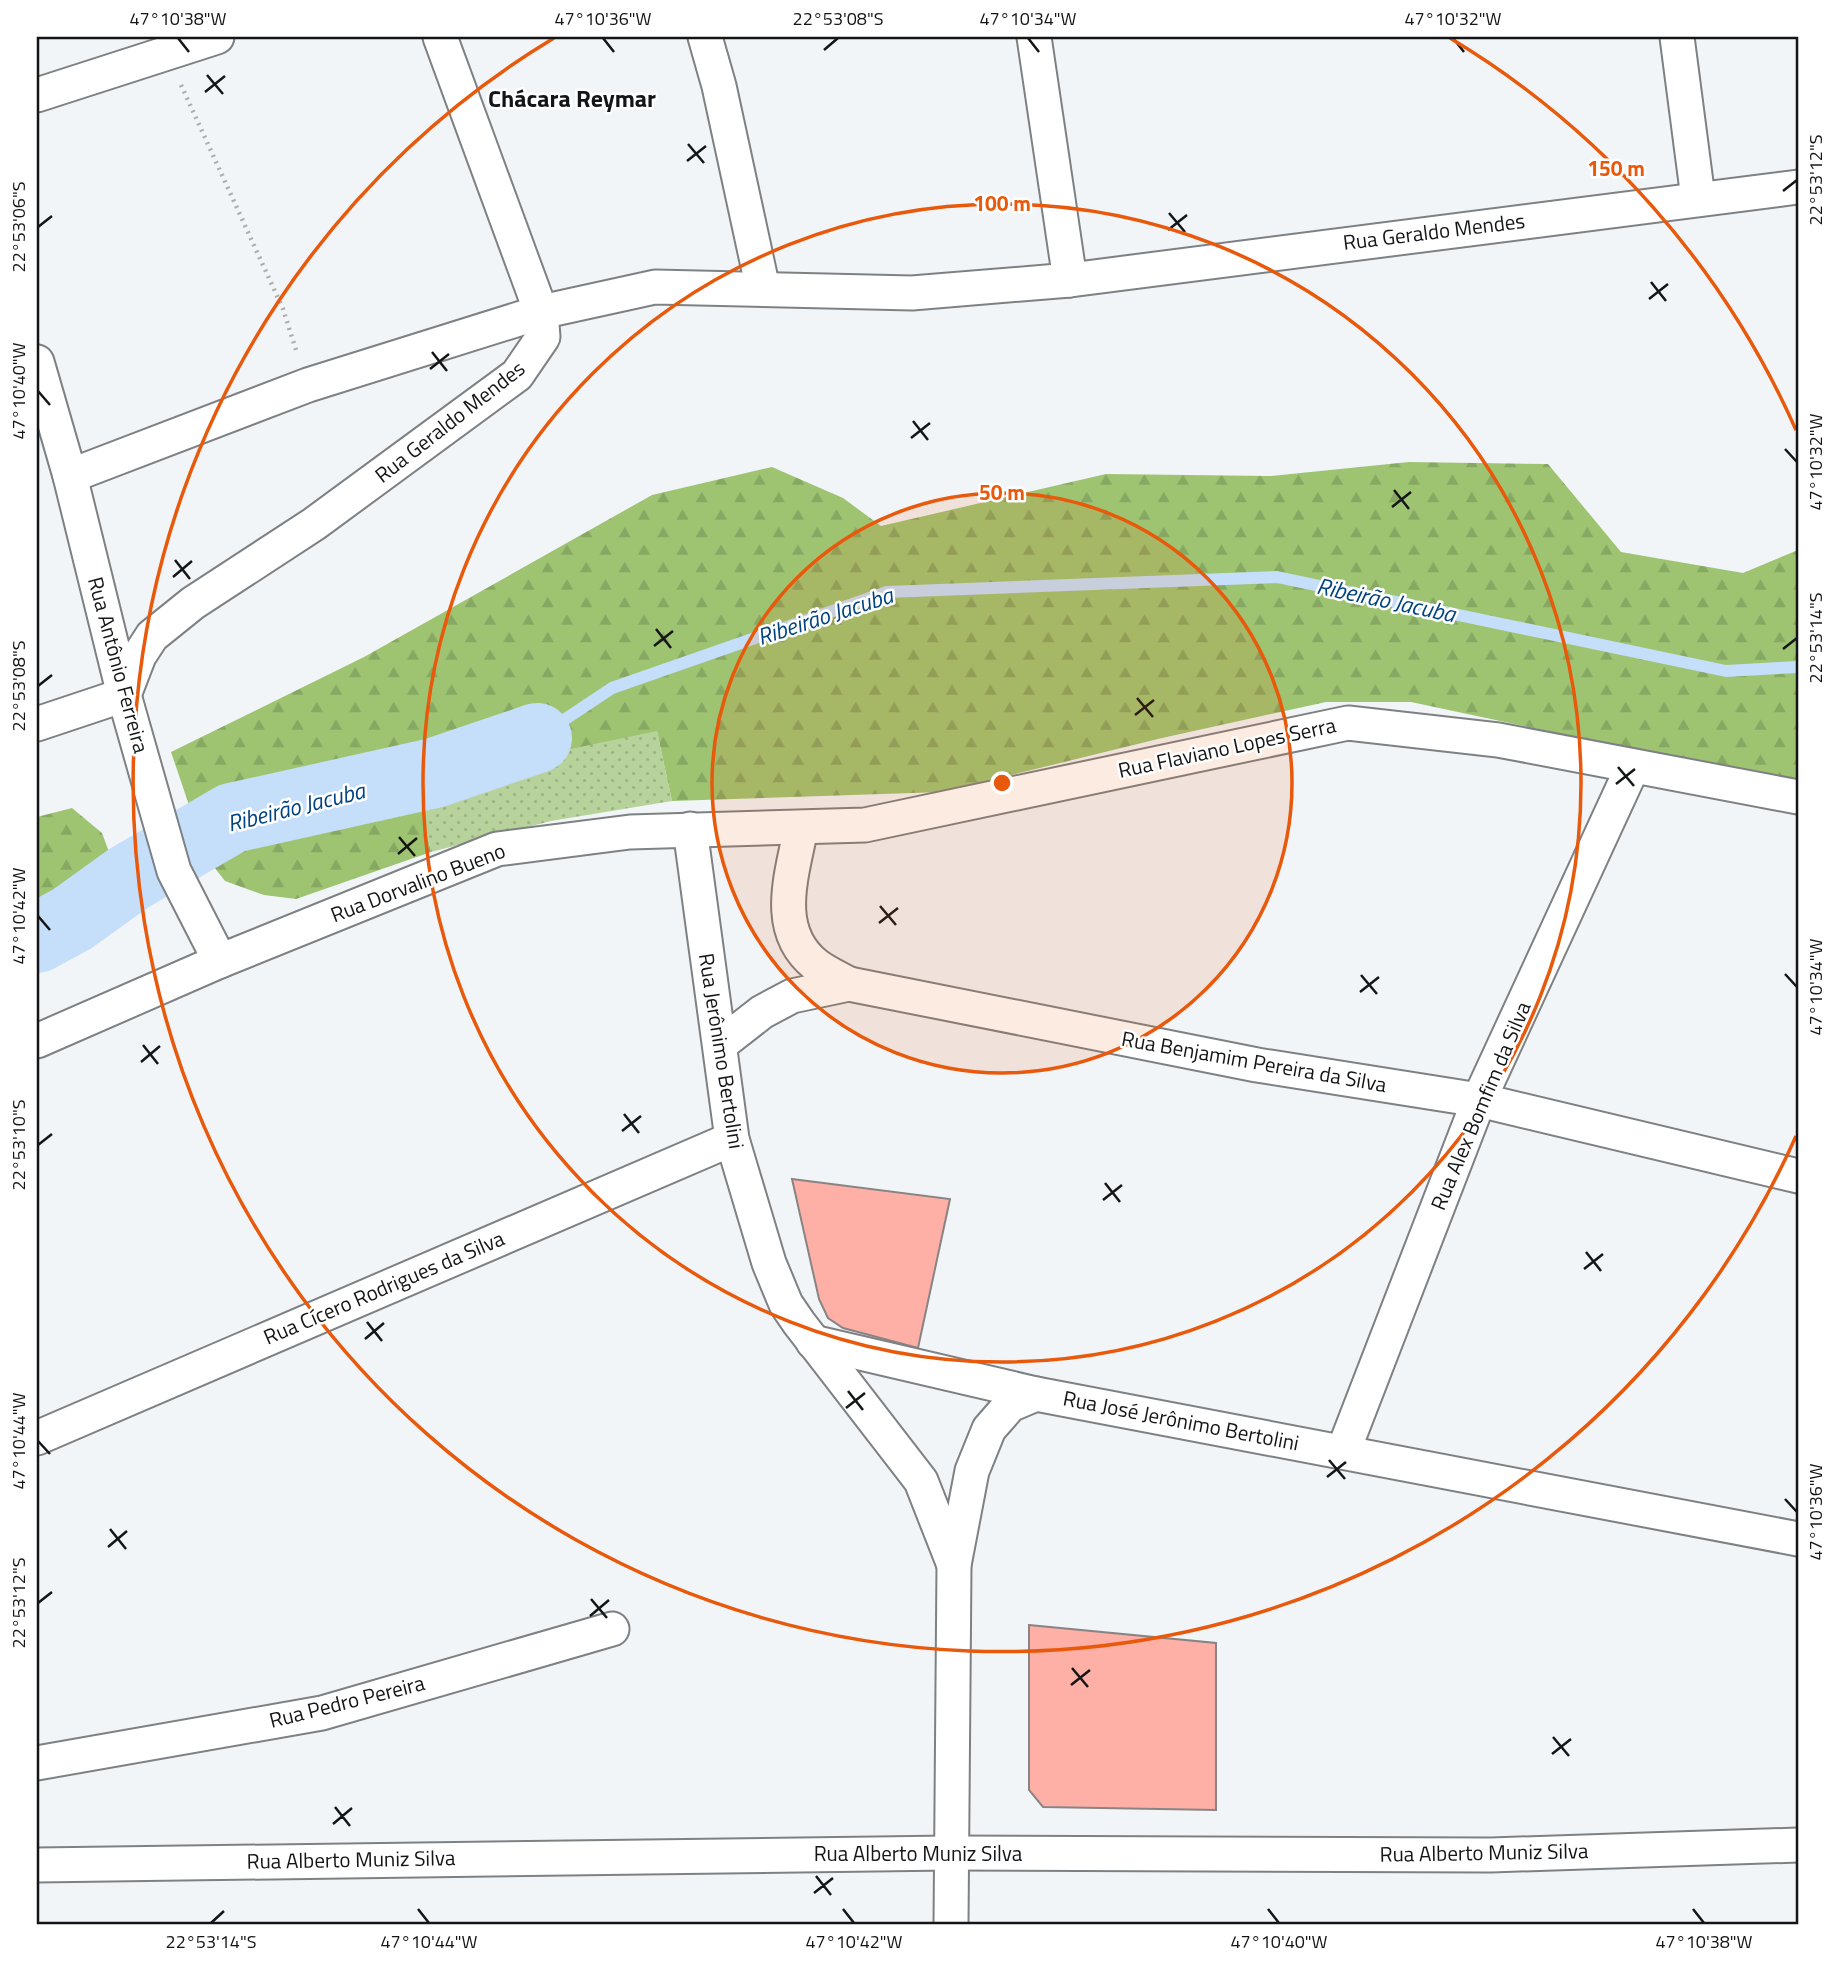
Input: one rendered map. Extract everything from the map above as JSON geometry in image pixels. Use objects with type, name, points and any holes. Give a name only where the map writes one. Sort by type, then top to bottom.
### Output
[{"type":"street","points":[[37,95],[217,37]]},
{"type":"street","points":[[70,476],[308,385],[541,312],[440,37]]},
{"type":"street","points":[[705,37],[719,86],[763,289]]},
{"type":"street","points":[[1034,37],[1070,280]]},
{"type":"street","points":[[1677,37],[1698,198]]},
{"type":"street","name":"Rua Geraldo Mendes","points":[[124,695],[139,656],[152,636],[172,619],[325,517],[517,375],[543,337],[541,312],[655,288],[912,293],[1070,280],[1798,187]]},
{"type":"street","name":"Rua Antônio Ferreira","points":[[37,362],[70,476],[124,695],[174,871],[220,961]]},
{"type":"street","points":[[37,724],[124,695]]},
{"type":"street","name":"Rua Flaviano Lopes Serra","points":[[865,825],[1348,723],[1498,740],[1798,797]]},
{"type":"street","name":"Rua Alex Bomfim da Silva","points":[[1343,1452],[1479,1100],[1633,766]]},
{"type":"street","name":"Rua Dorvalino Bueno","points":[[37,1041],[220,961],[497,849],[630,832],[865,825]]},
{"type":"street","points":[[801,828],[788,894],[788,919],[797,943],[816,964],[849,984]]},
{"type":"street","name":"Rua Jerônimo Bertolini","points":[[690,829],[696,895],[721,1044],[732,1139],[769,1263],[786,1304],[921,1481],[954,1565]]},
{"type":"street","name":"Rua Benjamim Pereira da Silva","points":[[721,1044],[762,1012],[792,996],[849,984],[1257,1065],[1479,1100],[1798,1176]]},
{"type":"street","name":"Rua Cícero Rodrigues da Silva","points":[[37,1438],[732,1139]]},
{"type":"street","name":"Rua José Jerônimo Bertolini","points":[[813,1342],[1036,1394],[1798,1539]]},
{"type":"street","points":[[951,1924],[954,1565],[972,1471],[989,1429],[1010,1405],[1036,1394]]},
{"type":"street","name":"Rua Pedro Pereira","points":[[37,1763],[322,1713],[612,1629]]},
{"type":"street","name":"Rua Alberto Muniz Silva","points":[[37,1865],[950,1853],[1491,1855],[1798,1845]]},
{"type":"path","points":[[167,52],[283,309],[308,385]]},
{"type":"green space","points":[[1409,462],[1548,464],[1621,552],[1743,573],[1798,550],[1798,780],[1667,761],[1557,733],[1411,702],[1326,702],[1162,738],[942,792],[672,801],[657,732],[416,782],[431,852],[296,899],[264,895],[225,881],[207,858],[171,752],[364,657],[652,495],[772,467],[843,498],[881,526],[1106,474],[1271,476]]},
{"type":"green space","points":[[657,731],[672,801],[551,821],[431,852],[416,781]]},
{"type":"green space","points":[[72,808],[102,833],[112,860],[101,885],[67,908],[37,921],[37,817]]},
{"type":"building","points":[[792,1179],[950,1199],[918,1348],[843,1328],[828,1318],[819,1299]]},
{"type":"building","points":[[1029,1625],[1216,1643],[1216,1810],[1043,1807],[1029,1790]]},
{"type":"waterway","name":"Ribeirão Jacuba","points":[[537,738],[612,688],[887,592],[1277,577],[1726,671],[1798,667]]},
{"type":"waterway","name":"Ribeirão Jacuba","points":[[37,938],[72,919],[129,878],[232,818],[434,773],[537,738]]},
{"type":"district","name":"Chácara Reymar","points":[[572,99]]}]
